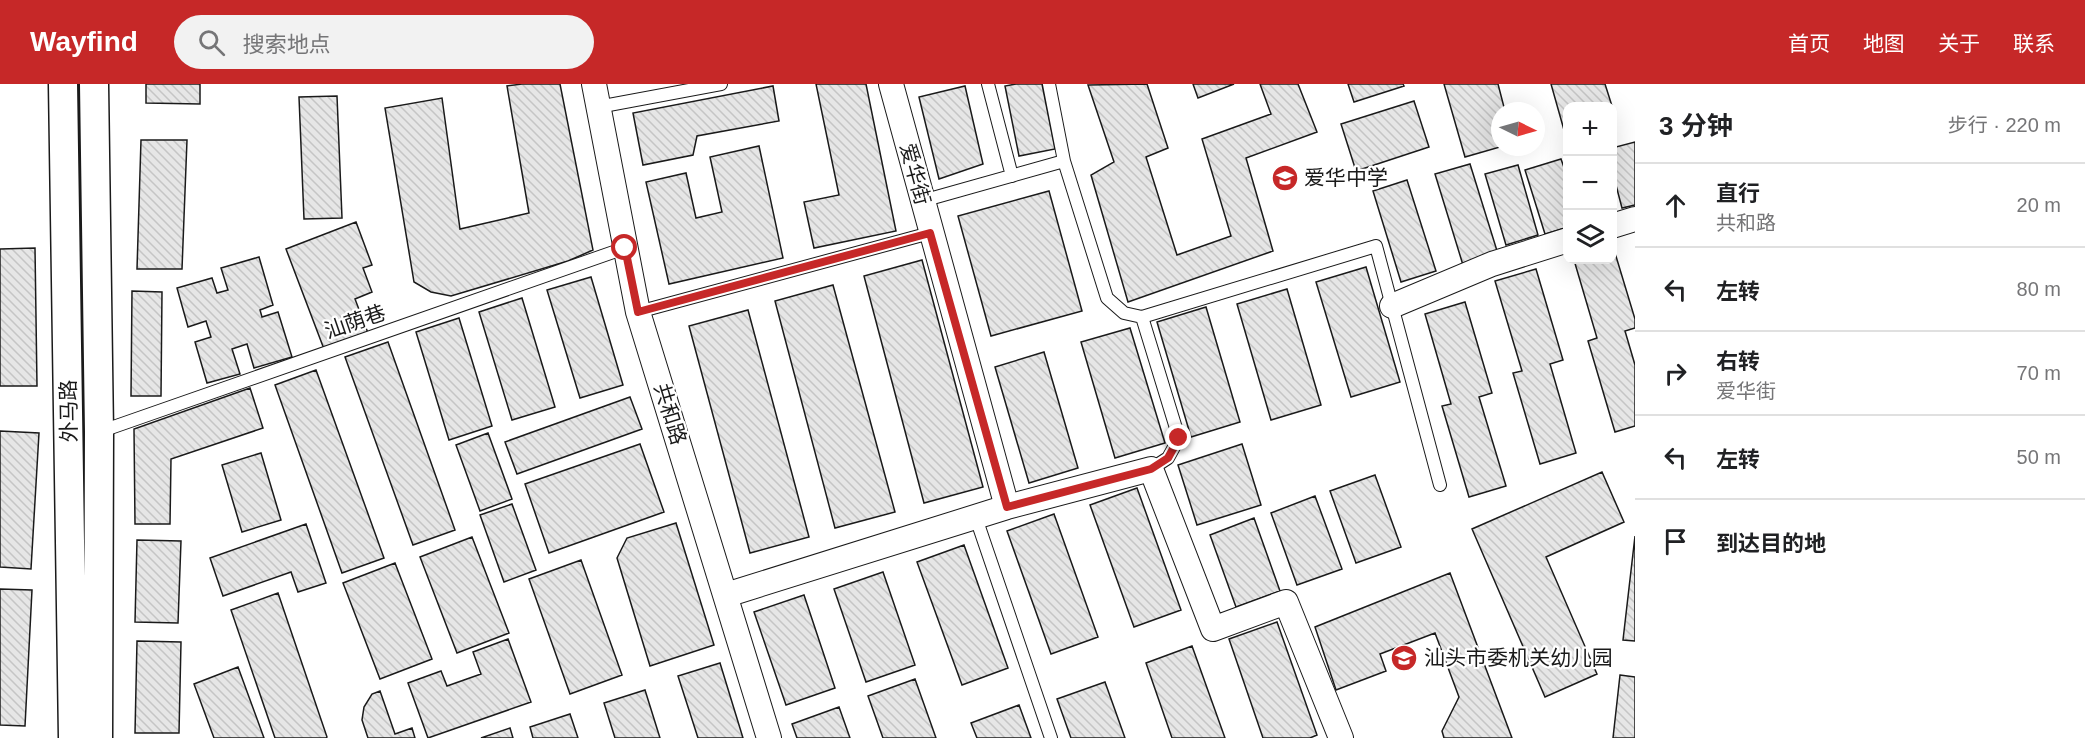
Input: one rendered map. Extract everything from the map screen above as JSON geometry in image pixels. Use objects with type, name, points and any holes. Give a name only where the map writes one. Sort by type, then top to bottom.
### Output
[{"type":"street","name":"外马路","points":[[63,84],[73,738]]},
{"type":"street","name":"外马路","points":[[94,84],[99,432],[98,738]]},
{"type":"street","name":"爱华街","points":[[891,84],[1007,507]]},
{"type":"street","name":"共和路","points":[[596,95],[638,312],[769,738]]},
{"type":"street","points":[[1617,224],[1635,219]]},
{"type":"street","points":[[1392,306],[1492,264],[1563,242]]},
{"type":"street","points":[[726,595],[1007,507],[1151,469],[1213,629],[1286,602],[1341,738]]},
{"type":"lane","points":[[596,95],[721,84]]},
{"type":"lane","points":[[987,84],[1012,176]]},
{"type":"lane","points":[[1049,84],[1064,161],[1107,298],[1124,313],[1142,317],[1376,246],[1440,485]]},
{"type":"lane","points":[[922,201],[1064,161]]},
{"type":"lane","points":[[638,312],[930,233]]},
{"type":"lane","name":"汕荫巷","points":[[99,432],[625,248]]},
{"type":"lane","points":[[1142,317],[1179,438],[1168,458],[1151,469]]},
{"type":"lane","points":[[976,518],[1051,738]]},
{"type":"building","points":[[146,84],[200,84],[200,104],[146,103]]},
{"type":"building","points":[[560,84],[593,250],[568,261],[451,296],[431,292],[414,282],[385,108],[442,98],[460,229],[529,213],[507,86]]},
{"type":"building","points":[[816,84],[866,84],[896,231],[814,248],[804,202],[839,195]]},
{"type":"building","points":[[1042,84],[1055,149],[1019,156],[1005,86]]},
{"type":"building","points":[[1147,84],[1168,148],[1146,157],[1177,255],[1231,236],[1202,139],[1271,114],[1260,84],[1298,84],[1317,132],[1246,158],[1273,251],[1128,302],[1091,175],[1114,162],[1088,85]]},
{"type":"building","points":[[1193,84],[1234,84],[1198,98]]},
{"type":"building","points":[[1348,84],[1403,84],[1404,86],[1354,102]]},
{"type":"building","points":[[1444,84],[1498,84],[1503,102],[1491,102],[1491,150],[1465,157]]},
{"type":"building","points":[[1551,84],[1605,84],[1611,102],[1563,102],[1563,126]]},
{"type":"building","points":[[773,86],[779,121],[697,136],[693,155],[643,165],[633,113]]},
{"type":"building","points":[[965,86],[983,164],[939,179],[919,97]]},
{"type":"building","points":[[337,96],[342,218],[304,219],[299,97]]},
{"type":"building","points":[[1414,101],[1429,147],[1356,171],[1341,124]]},
{"type":"building","points":[[141,140],[187,140],[182,269],[137,269]]},
{"type":"building","points":[[1635,142],[1635,205],[1622,208],[1617,189],[1617,147]]},
{"type":"building","points":[[759,146],[783,258],[669,284],[646,182],[686,173],[696,218],[722,212],[710,157]]},
{"type":"building","points":[[1561,159],[1563,165],[1563,229],[1545,234],[1525,170]]},
{"type":"building","points":[[1470,164],[1498,254],[1463,265],[1435,174]]},
{"type":"building","points":[[1518,165],[1538,235],[1506,245],[1485,174]]},
{"type":"building","points":[[1407,180],[1436,271],[1401,282],[1373,191]]},
{"type":"building","points":[[1049,191],[1082,311],[991,336],[958,216]]},
{"type":"building","points":[[356,222],[372,265],[363,268],[372,292],[355,299],[368,333],[324,349],[286,249]]},
{"type":"building","points":[[35,248],[37,386],[0,386],[0,249]]},
{"type":"building","points":[[259,257],[273,305],[260,310],[262,317],[278,312],[292,357],[254,368],[247,344],[232,349],[240,374],[207,383],[195,342],[211,337],[206,321],[188,327],[177,288],[212,278],[217,293],[228,290],[221,268]]},
{"type":"building","points":[[922,260],[983,487],[924,503],[864,276]]},
{"type":"building","points":[[1617,260],[1635,319],[1635,328],[1625,331],[1635,365],[1635,426],[1615,432],[1588,341],[1597,338],[1575,264],[1617,264]]},
{"type":"building","points":[[1366,267],[1400,382],[1351,397],[1316,282]]},
{"type":"building","points":[[1536,269],[1563,360],[1550,364],[1576,453],[1540,464],[1513,373],[1522,371],[1495,281]]},
{"type":"building","points":[[591,277],[623,385],[580,398],[547,290]]},
{"type":"building","points":[[833,285],[895,512],[835,528],[775,301]]},
{"type":"building","points":[[1287,289],[1321,405],[1271,420],[1237,304]]},
{"type":"building","points":[[132,291],[162,292],[161,396],[131,396]]},
{"type":"building","points":[[522,298],[555,407],[512,420],[479,312]]},
{"type":"building","points":[[1465,302],[1492,393],[1479,397],[1506,486],[1469,497],[1442,406],[1451,404],[1425,314]]},
{"type":"building","points":[[1206,307],[1240,422],[1191,437],[1157,322]]},
{"type":"building","points":[[748,310],[809,537],[750,553],[689,326]]},
{"type":"building","points":[[459,318],[492,426],[449,440],[416,332]]},
{"type":"building","points":[[1130,328],[1165,443],[1115,458],[1081,342]]},
{"type":"building","points":[[388,342],[455,530],[413,545],[345,357]]},
{"type":"building","points":[[1044,352],[1078,468],[1029,483],[995,367]]},
{"type":"building","points":[[316,370],[384,558],[342,573],[275,385]]},
{"type":"building","points":[[250,388],[263,428],[171,459],[170,524],[135,524],[134,429]]},
{"type":"building","points":[[630,397],[642,429],[517,474],[505,442]]},
{"type":"building","points":[[0,431],[39,433],[31,569],[0,567]]},
{"type":"building","points":[[488,433],[512,499],[480,511],[456,445]]},
{"type":"building","points":[[640,444],[664,512],[549,553],[525,484]]},
{"type":"building","points":[[1242,444],[1261,505],[1197,525],[1178,465]]},
{"type":"building","points":[[261,453],[281,520],[242,532],[222,465]]},
{"type":"building","points":[[1602,472],[1624,522],[1546,557],[1597,674],[1545,697],[1472,529]]},
{"type":"building","points":[[1375,475],[1401,547],[1356,563],[1330,491]]},
{"type":"building","points":[[1137,488],[1181,610],[1134,627],[1090,505]]},
{"type":"building","points":[[1315,496],[1342,569],[1297,585],[1271,513]]},
{"type":"building","points":[[512,504],[536,570],[504,582],[480,515]]},
{"type":"building","points":[[1054,514],[1098,637],[1051,654],[1007,531]]},
{"type":"building","points":[[1254,518],[1280,591],[1236,607],[1210,535]]},
{"type":"building","points":[[676,523],[714,645],[650,666],[617,558],[627,538]]},
{"type":"building","points":[[306,524],[326,583],[298,592],[291,572],[223,596],[210,558]]},
{"type":"building","points":[[1635,536],[1635,641],[1623,640]]},
{"type":"building","points":[[472,537],[509,633],[457,653],[420,557]]},
{"type":"building","points":[[137,540],[181,541],[178,623],[135,622]]},
{"type":"building","points":[[964,545],[1008,668],[962,685],[917,562]]},
{"type":"building","points":[[581,560],[622,675],[570,694],[529,579]]},
{"type":"building","points":[[395,563],[432,659],[380,679],[343,583]]},
{"type":"building","points":[[883,572],[915,665],[866,682],[834,589]]},
{"type":"building","name":"汕头市委机关幼儿园","points":[[1450,573],[1512,738],[1444,738],[1442,731],[1459,697],[1435,633],[1380,654],[1386,671],[1336,690],[1315,627]]},
{"type":"building","points":[[0,589],[32,590],[25,726],[0,725]]},
{"type":"building","points":[[278,593],[326,738],[275,738],[231,610]]},
{"type":"building","points":[[804,595],[835,688],[786,705],[754,612]]},
{"type":"building","points":[[1277,622],[1317,735],[1310,738],[1263,738],[1229,639]]},
{"type":"building","points":[[508,639],[531,702],[428,738],[408,683],[441,671],[447,686],[481,674],[473,652]]},
{"type":"building","points":[[137,641],[181,642],[179,733],[135,733]]},
{"type":"building","points":[[1192,646],[1225,738],[1172,738],[1146,663]]},
{"type":"building","points":[[720,663],[743,738],[698,738],[678,676]]},
{"type":"building","points":[[238,667],[264,738],[214,738],[194,684]]},
{"type":"building","points":[[1620,675],[1635,677],[1635,738],[1613,738]]},
{"type":"building","points":[[915,679],[936,738],[883,738],[868,696]]},
{"type":"building","points":[[1105,682],[1125,738],[1071,738],[1057,699]]},
{"type":"building","points":[[645,690],[660,738],[615,738],[604,703]]},
{"type":"building","points":[[380,691],[395,734],[412,728],[415,738],[368,738],[362,720],[364,707],[372,694]]},
{"type":"building","points":[[1019,705],[1031,738],[977,738],[971,723]]},
{"type":"building","points":[[839,707],[850,738],[797,738],[792,724]]},
{"type":"building","points":[[570,714],[578,738],[533,738],[530,727]]},
{"type":"building","points":[[510,728],[513,738],[481,738]]},
{"type":"place","name":"爱华中学","points":[[1285,178]]},
{"type":"place","name":"汕头市委机关幼儿园","points":[[1404,658]]},
{"type":"route","points":[[625,248],[638,312],[930,233],[1007,507],[1151,469],[1168,458],[1179,438]]}]
